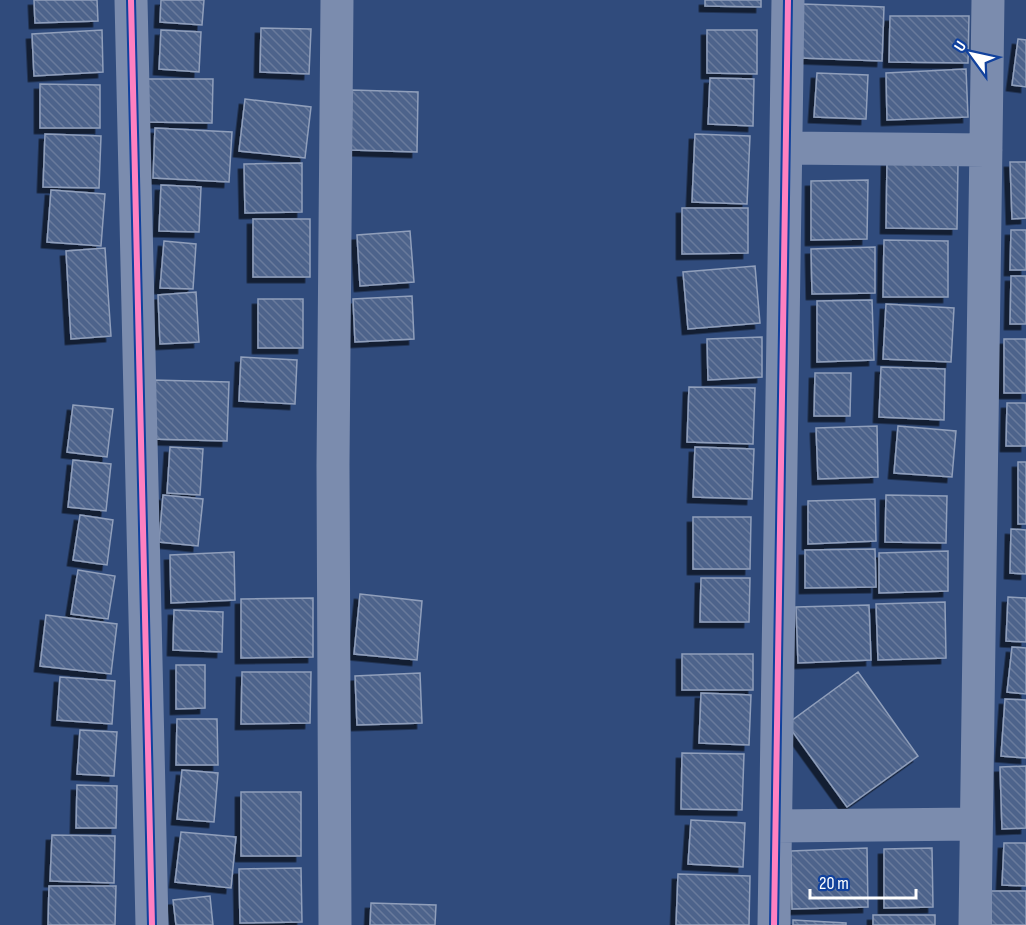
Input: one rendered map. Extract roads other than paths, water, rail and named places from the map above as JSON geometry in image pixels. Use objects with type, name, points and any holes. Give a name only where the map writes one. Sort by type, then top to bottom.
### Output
[{"type":"street","points":[[131,0],[152,925]]},
{"type":"street","points":[[335,925],[333,431],[337,0]]},
{"type":"street","points":[[774,925],[789,0]]},
{"type":"street","points":[[975,925],[983,500],[988,0]]},
{"type":"street","points":[[787,148],[986,150]]},
{"type":"street","points":[[776,826],[976,824]]}]
